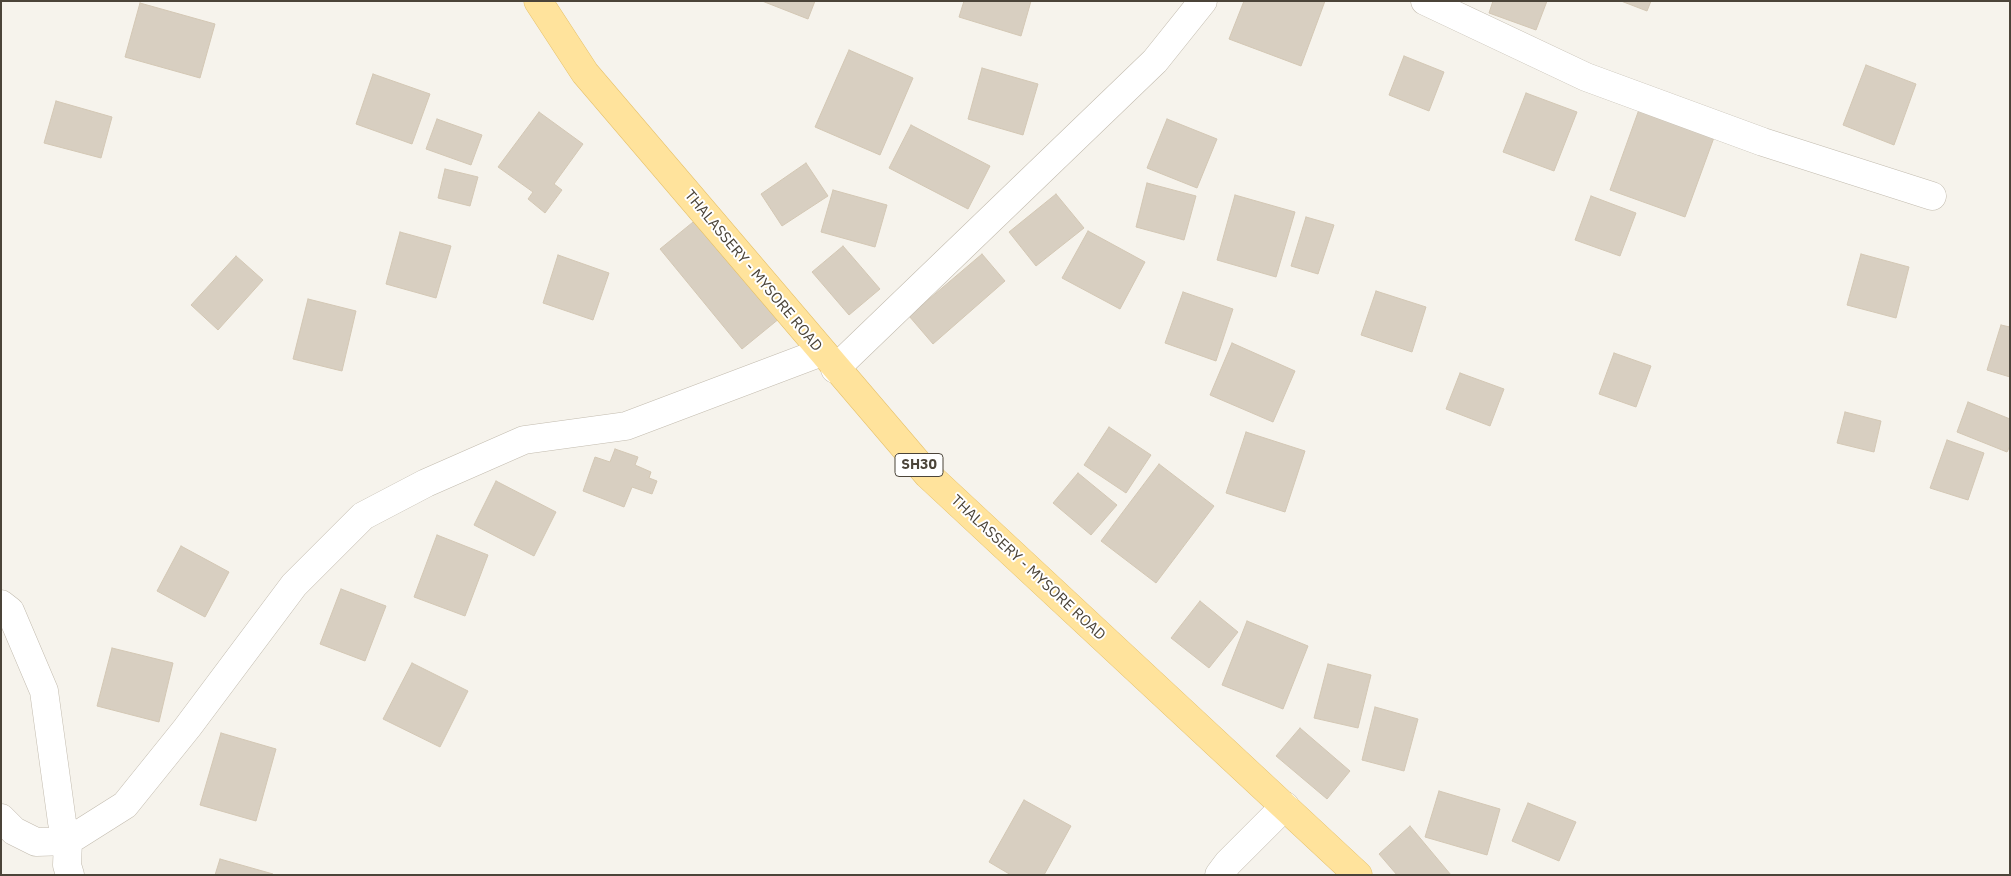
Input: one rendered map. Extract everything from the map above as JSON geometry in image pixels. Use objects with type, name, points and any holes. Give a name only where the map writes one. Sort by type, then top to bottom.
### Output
[{"type":"main road","name":"THALASSERY - MYSORE ROAD","points":[[538,1],[585,73],[928,475],[1358,875]]},
{"type":"street","points":[[1,818],[14,831],[36,842],[68,841],[125,805],[187,728],[294,585],[363,516],[426,483],[524,440],[626,426],[829,360],[1155,61],[1203,1]]},
{"type":"street","points":[[1426,1],[1586,77],[1763,142],[1932,196]]},
{"type":"street","points":[[1,604],[10,611],[44,691],[62,822],[68,841],[70,875]]},
{"type":"street","points":[[1219,875],[1228,863],[1285,806]]},
{"type":"building","points":[[762,1],[815,1],[808,19]]},
{"type":"building","points":[[964,1],[1031,1],[1021,36],[959,17]]},
{"type":"building","points":[[1244,1],[1325,1],[1301,66],[1229,39]]},
{"type":"building","points":[[1493,1],[1547,1],[1536,30],[1489,13]]},
{"type":"building","points":[[1621,1],[1651,1],[1647,11]]},
{"type":"building","points":[[140,3],[215,24],[200,78],[125,57]]},
{"type":"building","points":[[849,50],[913,78],[880,155],[815,127]]},
{"type":"building","points":[[1404,56],[1444,72],[1429,111],[1389,95]]},
{"type":"building","points":[[1866,65],[1916,84],[1894,145],[1843,125]]},
{"type":"building","points":[[982,68],[1038,84],[1023,135],[968,119]]},
{"type":"building","points":[[373,74],[430,94],[412,144],[356,124]]},
{"type":"building","points":[[1526,93],[1577,112],[1554,171],[1503,152]]},
{"type":"building","points":[[56,101],[112,117],[101,158],[44,143]]},
{"type":"building","points":[[1641,104],[1716,132],[1685,217],[1610,190]]},
{"type":"building","points":[[539,112],[583,144],[554,184],[562,190],[545,213],[528,199],[533,192],[498,167]]},
{"type":"building","points":[[437,119],[482,135],[471,165],[426,149]]},
{"type":"building","points":[[1167,119],[1217,139],[1197,188],[1147,168]]},
{"type":"building","points":[[911,125],[990,166],[968,209],[889,168]]},
{"type":"building","points":[[806,163],[828,196],[782,226],[761,194]]},
{"type":"building","points":[[445,169],[478,177],[470,206],[438,198]]},
{"type":"building","points":[[1147,183],[1196,196],[1184,240],[1136,227]]},
{"type":"building","points":[[833,190],[887,205],[875,247],[821,232]]},
{"type":"building","points":[[1056,194],[1084,228],[1036,266],[1009,232]]},
{"type":"building","points":[[1235,195],[1295,212],[1276,277],[1217,260]]},
{"type":"building","points":[[1591,196],[1636,213],[1620,256],[1575,240]]},
{"type":"building","points":[[1306,217],[1334,225],[1318,274],[1291,266]]},
{"type":"building","points":[[698,218],[780,318],[742,349],[660,249]]},
{"type":"building","points":[[1088,231],[1145,262],[1120,309],[1062,278]]},
{"type":"building","points":[[400,232],[451,246],[436,298],[386,284]]},
{"type":"building","points":[[843,246],[880,289],[849,315],[812,272]]},
{"type":"building","points":[[982,254],[1005,281],[933,344],[909,316]]},
{"type":"building","points":[[1861,254],[1909,267],[1896,318],[1847,305]]},
{"type":"building","points":[[558,255],[609,273],[593,320],[543,303]]},
{"type":"building","points":[[236,256],[263,280],[218,330],[191,305]]},
{"type":"building","points":[[1376,291],[1426,307],[1412,352],[1361,335]]},
{"type":"building","points":[[1183,292],[1233,309],[1216,361],[1165,343]]},
{"type":"building","points":[[308,299],[356,311],[342,371],[293,359]]},
{"type":"building","points":[[2001,325],[2010,327],[2010,377],[1987,370]]},
{"type":"building","points":[[1232,343],[1295,371],[1273,422],[1210,395]]},
{"type":"building","points":[[1614,353],[1651,366],[1636,407],[1599,394]]},
{"type":"building","points":[[1460,373],[1504,389],[1490,426],[1446,409]]},
{"type":"building","points":[[1968,402],[2010,419],[2010,446],[2007,452],[1957,432]]},
{"type":"building","points":[[1845,412],[1881,421],[1874,452],[1837,443]]},
{"type":"building","points":[[1109,427],[1151,455],[1126,493],[1084,465]]},
{"type":"building","points":[[1246,432],[1305,451],[1285,512],[1226,493]]},
{"type":"building","points":[[1947,440],[1984,453],[1968,500],[1930,488]]},
{"type":"building","points":[[615,449],[638,457],[635,465],[651,472],[649,478],[657,481],[652,494],[632,487],[624,507],[583,491],[595,457],[610,462]]},
{"type":"building","points":[[1159,464],[1214,506],[1156,583],[1101,541]]},
{"type":"building","points":[[1078,473],[1117,505],[1091,535],[1053,503]]},
{"type":"building","points":[[496,481],[556,512],[534,556],[474,525]]},
{"type":"building","points":[[437,535],[488,555],[465,616],[414,597]]},
{"type":"building","points":[[181,546],[229,572],[205,617],[157,591]]},
{"type":"building","points":[[341,589],[386,606],[365,661],[320,644]]},
{"type":"building","points":[[1200,601],[1238,632],[1209,668],[1171,638]]},
{"type":"building","points":[[1247,621],[1308,646],[1283,709],[1222,685]]},
{"type":"building","points":[[112,648],[173,663],[159,722],[97,706]]},
{"type":"building","points":[[412,663],[468,691],[440,747],[383,719]]},
{"type":"building","points":[[1328,664],[1371,675],[1358,728],[1314,718]]},
{"type":"building","points":[[1375,707],[1418,719],[1404,771],[1362,760]]},
{"type":"building","points":[[1300,728],[1350,771],[1327,799],[1276,756]]},
{"type":"building","points":[[221,733],[276,749],[256,821],[200,805]]},
{"type":"building","points":[[1439,791],[1500,809],[1487,855],[1425,837]]},
{"type":"building","points":[[1024,800],[1071,826],[1044,875],[1011,875],[989,862]]},
{"type":"building","points":[[1528,803],[1576,822],[1559,861],[1512,841]]},
{"type":"building","points":[[1410,826],[1451,875],[1397,875],[1379,854]]},
{"type":"building","points":[[220,859],[273,874],[273,875],[215,875]]}]
